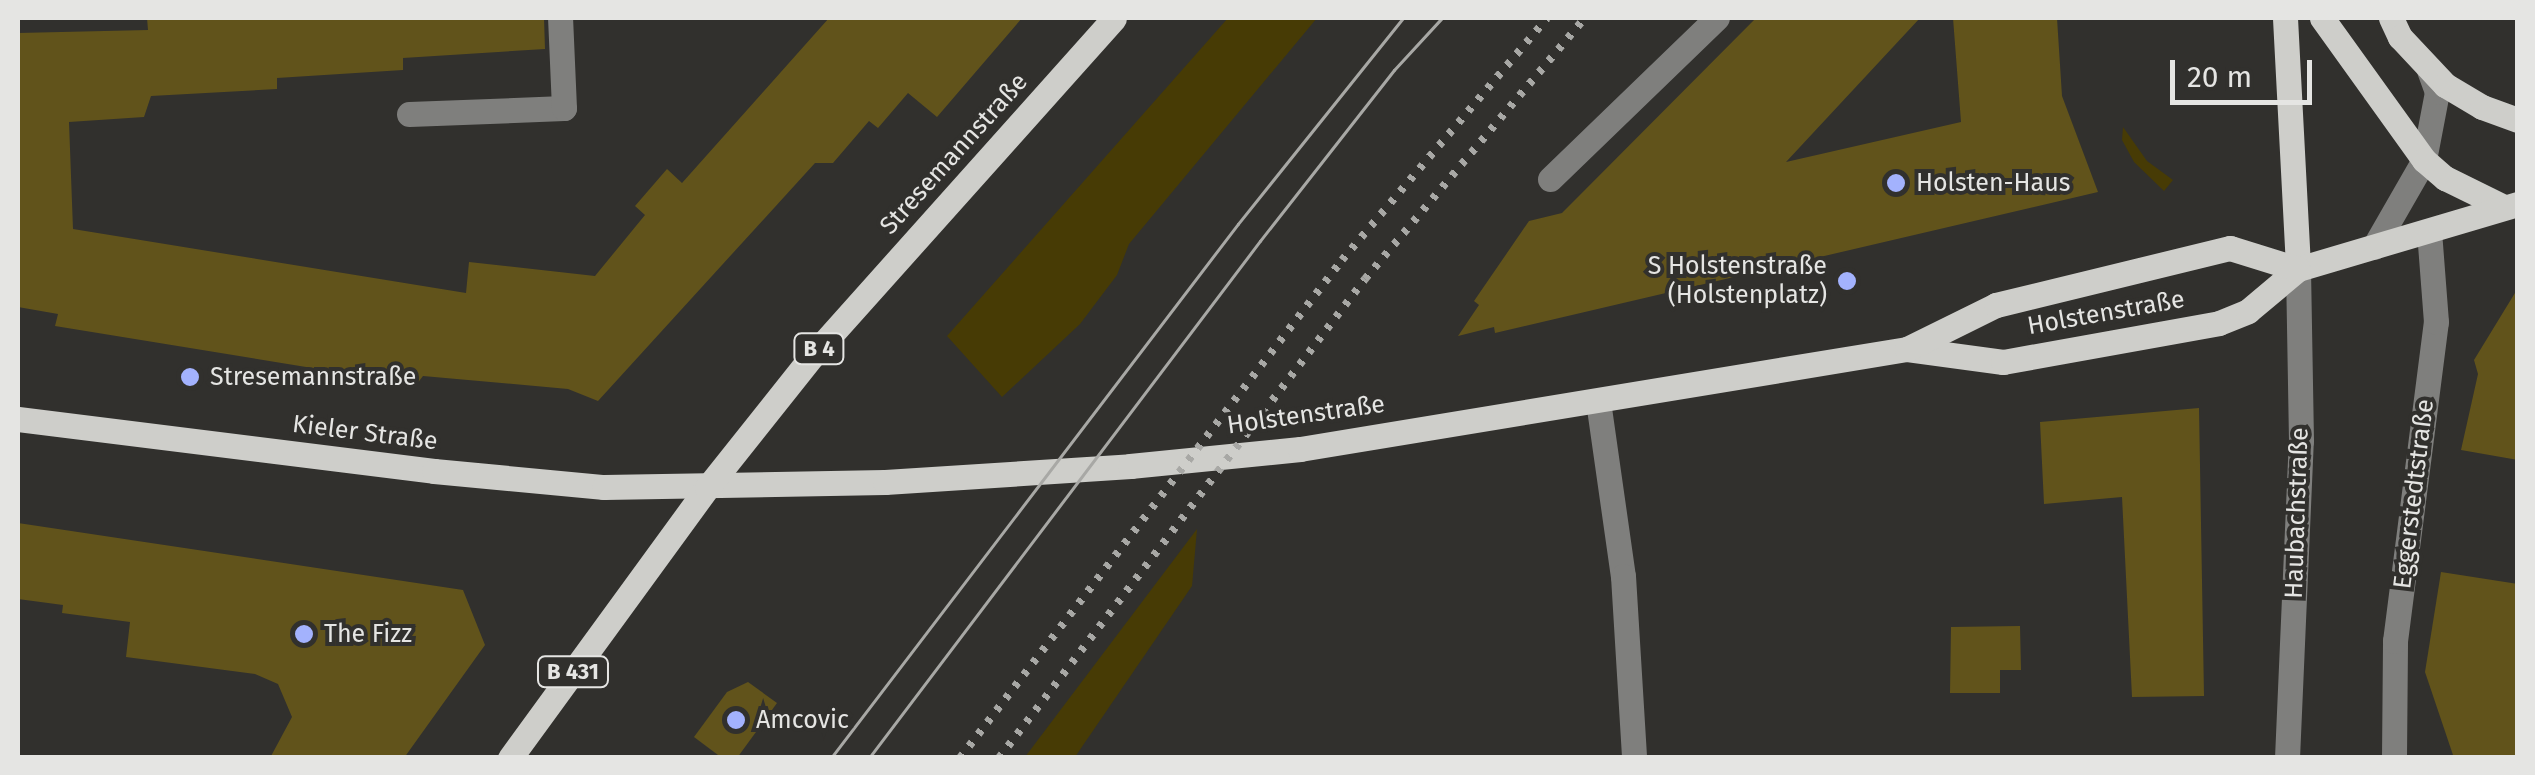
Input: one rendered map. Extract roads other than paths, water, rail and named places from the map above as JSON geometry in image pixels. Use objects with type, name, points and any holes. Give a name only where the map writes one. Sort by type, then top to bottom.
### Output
[{"type":"main road","name":"Stresemannstraße","points":[[510,758],[707,488],[812,356],[1114,18]]},
{"type":"main road","points":[[2285,18],[2298,269]]},
{"type":"main road","points":[[2322,18],[2424,160],[2478,198],[2511,205]]},
{"type":"main road","points":[[2392,18],[2400,37],[2428,70],[2462,96],[2518,120]]},
{"type":"main road","name":"Holstenstraße","points":[[707,488],[886,482],[1130,466],[1300,449],[1907,349],[2003,362],[2219,323],[2248,311],[2298,269],[2511,205]]},
{"type":"main road","name":"Holstenstraße","points":[[1907,349],[1996,304],[2230,248],[2298,269]]},
{"type":"main road","name":"Kieler Straße","points":[[18,419],[533,482],[707,488]]},
{"type":"street","points":[[409,114],[564,108],[560,18]]},
{"type":"street","points":[[1550,179],[1716,18]]},
{"type":"street","points":[[2374,247],[2424,160],[2437,92],[2428,70]]},
{"type":"street","name":"Eggerstedtstraße","points":[[2394,758],[2395,641],[2436,322],[2429,232]]},
{"type":"street","name":"Haubachstraße","points":[[2287,758],[2301,440],[2298,269]]},
{"type":"street","points":[[1598,401],[1622,576],[1634,758]]},
{"type":"tram line","points":[[831,758],[1238,224],[1403,18]]},
{"type":"tram line","points":[[869,758],[1260,241],[1394,70],[1442,18]]},
{"type":"railway","points":[[960,758],[1342,260],[1547,18]]},
{"type":"railway","points":[[999,758],[1365,279],[1585,18]]},
{"type":"place","name":"Holsten-Haus","points":[[1896,183]]},
{"type":"place","name":"S Holstenstraße (Holstenplatz)","points":[[1847,281]]},
{"type":"place","name":"Stresemannstraße","points":[[190,377]]},
{"type":"place","name":"The Fizz","points":[[304,634]]},
{"type":"place","name":"Amcovic","points":[[736,720]]}]
